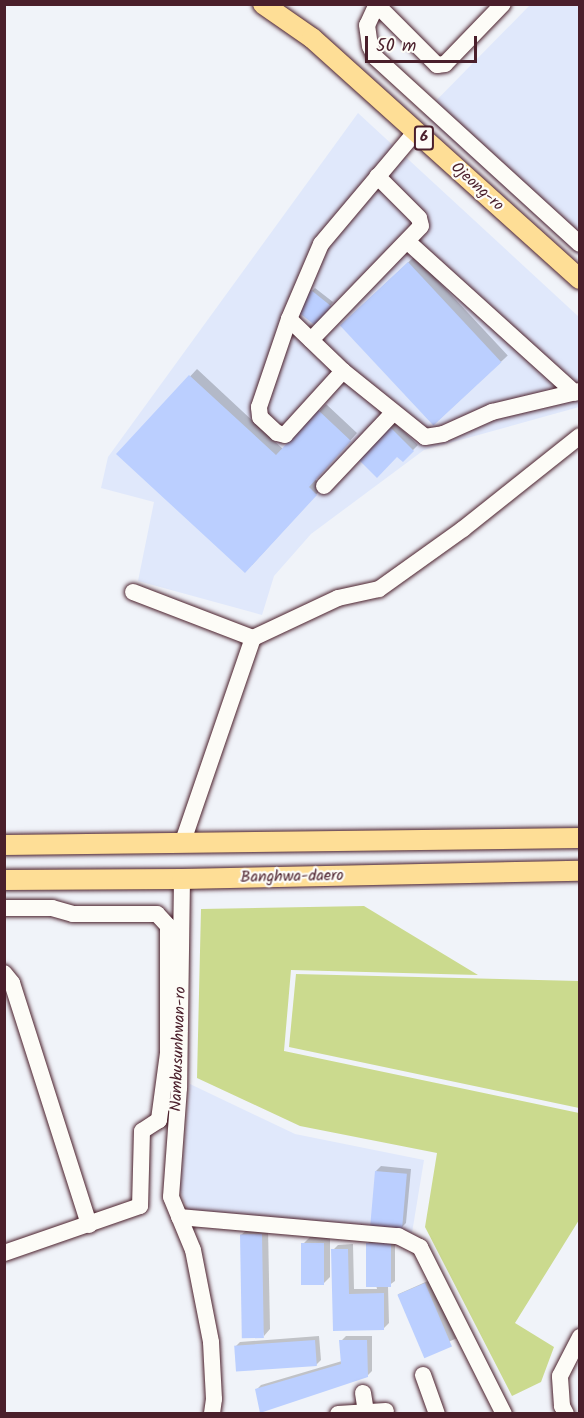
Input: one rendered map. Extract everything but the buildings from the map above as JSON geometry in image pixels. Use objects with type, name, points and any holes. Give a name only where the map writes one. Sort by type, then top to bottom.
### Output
[{"type":"main road","name":"Ojeong-ro","points":[[263,4],[312,38],[579,279]]},
{"type":"main road","name":"Banghwa-daero","points":[[4,845],[579,838]]},
{"type":"main road","name":"Banghwa-daero","points":[[4,880],[579,871]]},
{"type":"street","points":[[503,4],[449,60],[440,65],[429,60],[377,5],[367,25],[370,46],[375,57],[579,244]]},
{"type":"street","points":[[343,372],[287,433],[277,433],[264,421],[259,407],[289,319],[321,244],[416,131]]},
{"type":"street","points":[[311,340],[420,230],[421,222],[376,176]]},
{"type":"street","points":[[408,242],[577,392]]},
{"type":"street","points":[[289,319],[343,372],[420,435],[430,437],[492,412],[577,392]]},
{"type":"street","points":[[324,486],[393,413]]},
{"type":"street","points":[[182,844],[253,638],[338,598],[379,590],[464,529],[579,436]]},
{"type":"street","points":[[133,592],[253,638]]},
{"type":"street","name":"Nambusunhwan-ro","points":[[182,879],[179,1088],[171,1197],[194,1250],[211,1342],[214,1399],[212,1413]]},
{"type":"street","points":[[4,908],[52,908],[73,914],[157,914],[168,926],[168,1053],[159,1120],[142,1131],[140,1206],[4,1253]]},
{"type":"street","points":[[4,973],[12,983],[89,1225]]},
{"type":"street","points":[[179,1216],[398,1236],[420,1246],[504,1413]]},
{"type":"street","points":[[566,1413],[562,1406],[560,1376],[577,1347]]},
{"type":"street","points":[[423,1375],[437,1413]]},
{"type":"street","points":[[363,1393],[366,1412]]},
{"type":"street","points":[[338,1413],[386,1411]]},
{"type":"shaded area","points":[[530,5],[579,5],[579,256],[423,114]]},
{"type":"shaded area","points":[[358,113],[579,317],[579,407],[424,450],[311,534],[274,576],[262,615],[138,581],[154,502],[101,488],[108,457]]},
{"type":"shaded area","points":[[190,1084],[295,1134],[424,1160],[412,1233],[188,1211],[180,1190]]},
{"type":"green space","points":[[364,906],[478,975],[291,970],[284,1051],[579,1113],[579,1220],[515,1323],[554,1347],[541,1382],[512,1396],[425,1227],[437,1153],[300,1126],[197,1078],[201,909]]},
{"type":"green space","points":[[296,974],[579,981],[579,1108],[289,1047]]}]
